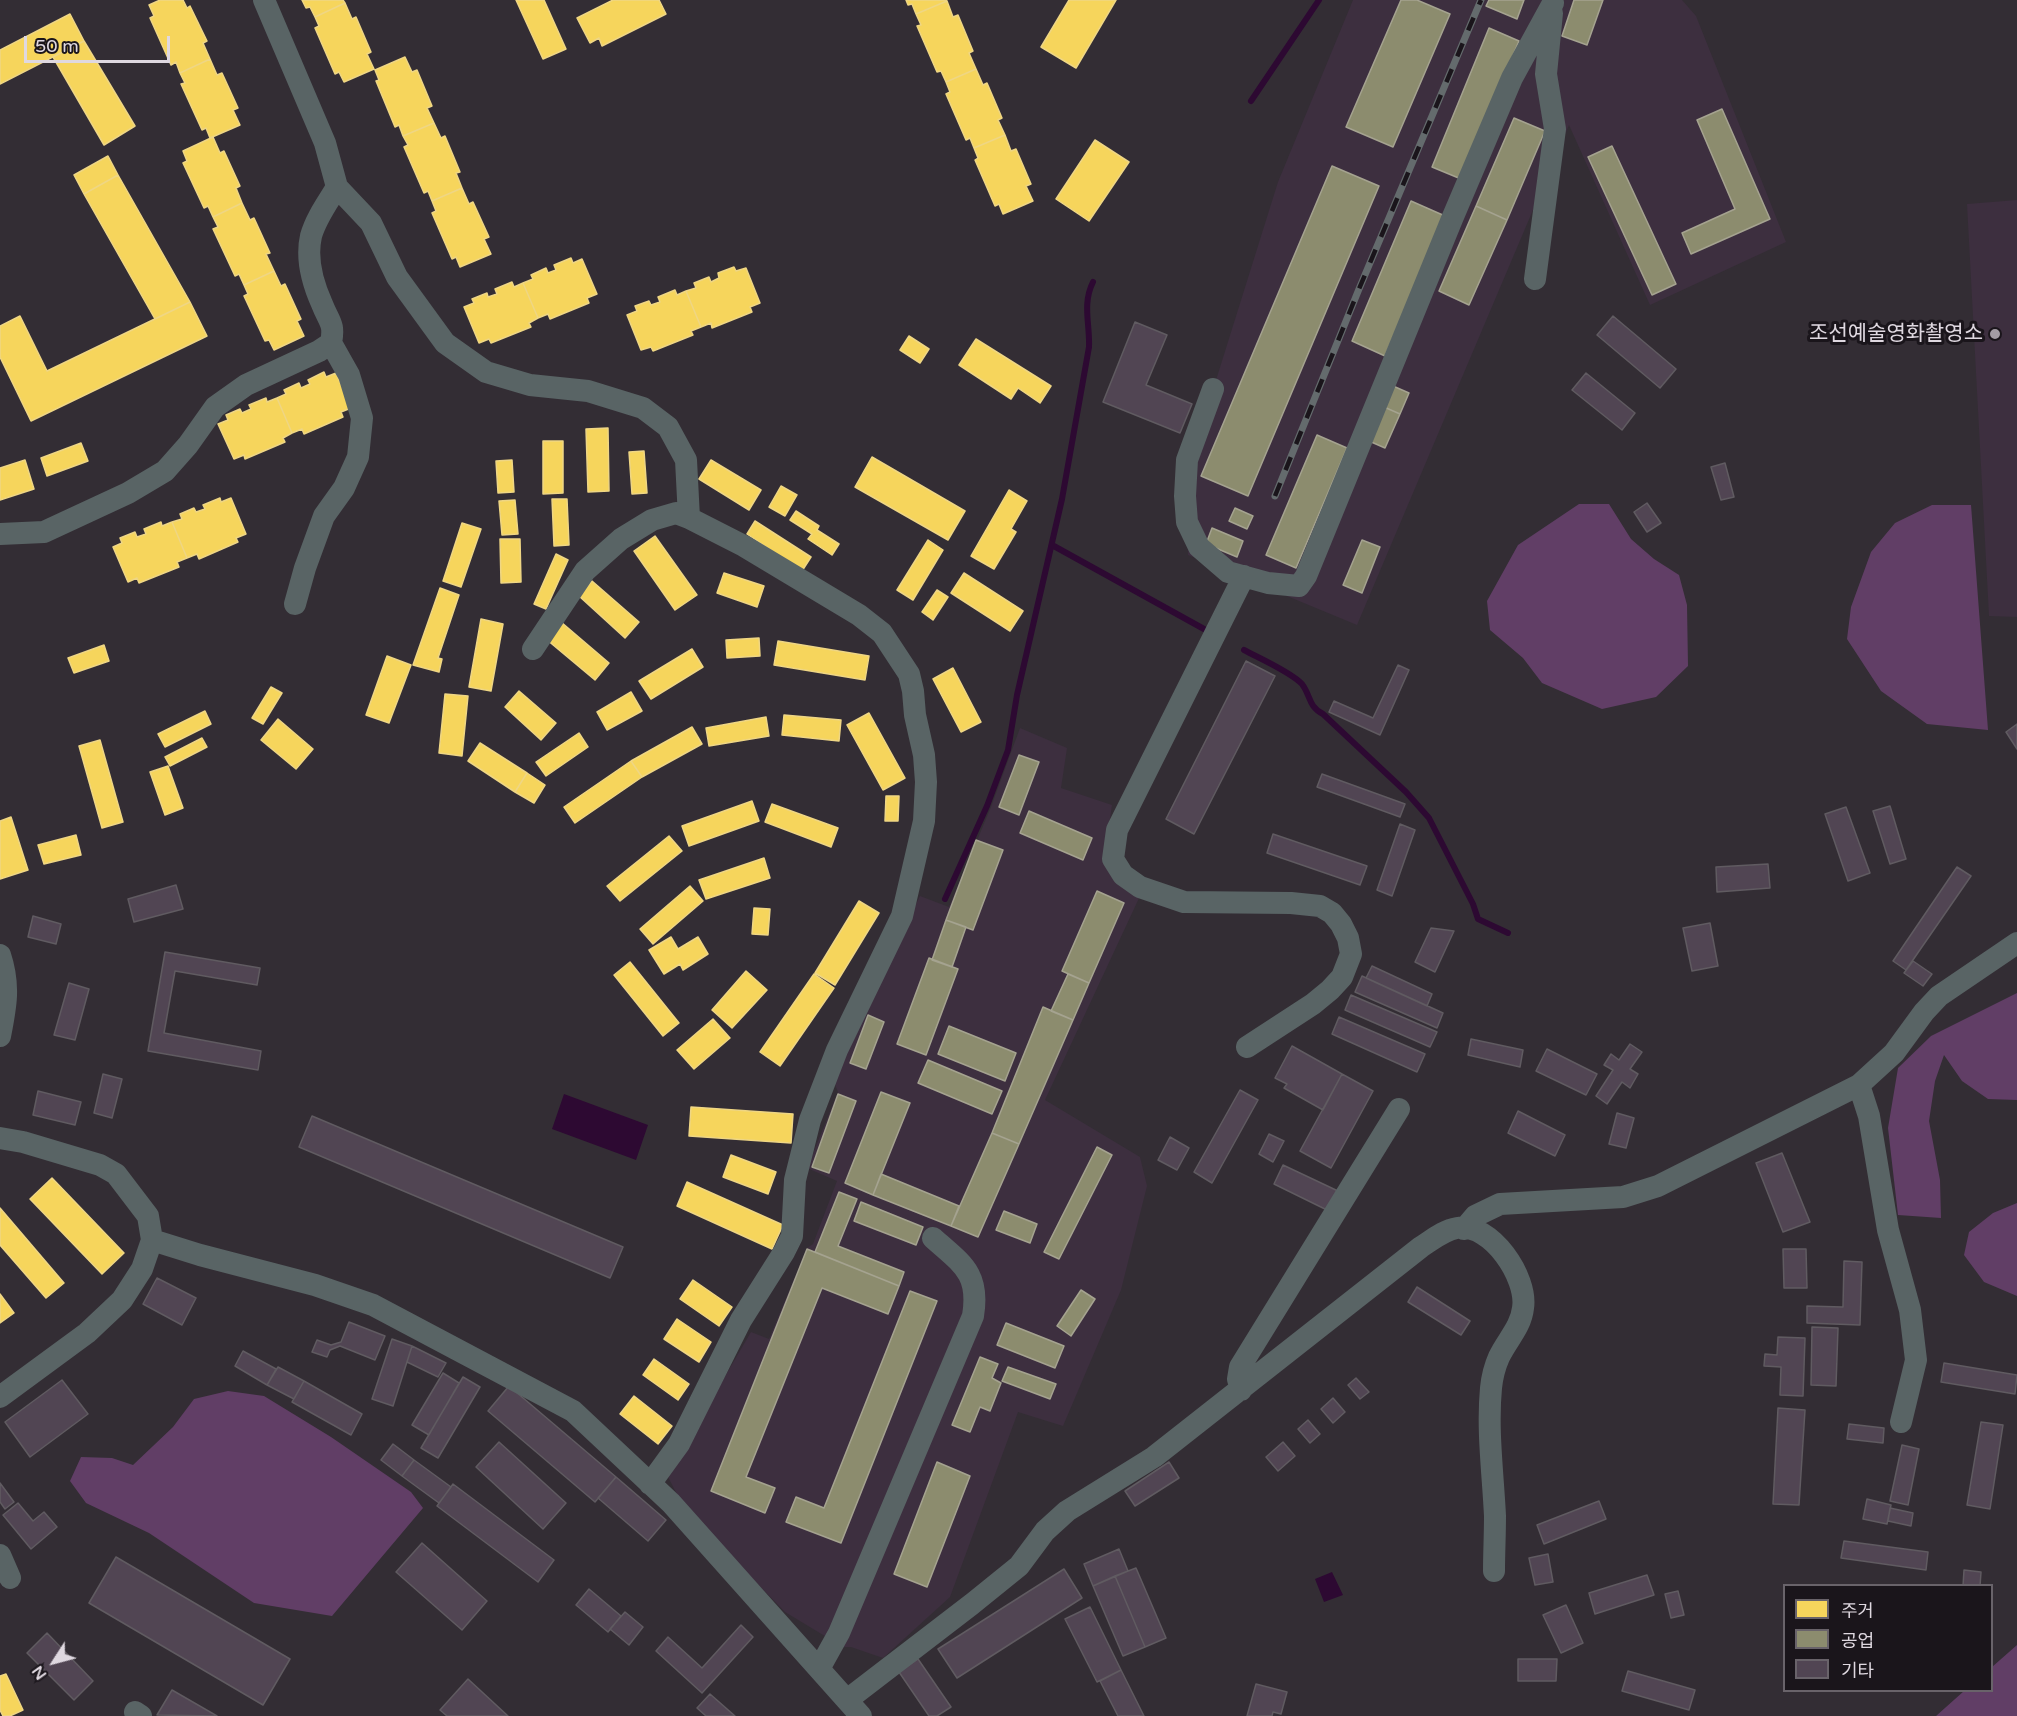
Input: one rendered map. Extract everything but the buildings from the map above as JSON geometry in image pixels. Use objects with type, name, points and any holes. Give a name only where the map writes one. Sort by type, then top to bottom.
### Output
[{"type":"street","points":[[264,0],[325,143],[338,187],[371,224],[397,277],[445,343],[486,372],[530,385],[588,391],[643,408],[668,427],[686,460],[689,518]]},
{"type":"street","points":[[1535,279],[1555,129],[1546,74],[1553,2]]},
{"type":"street","points":[[1213,389],[1187,460],[1185,495],[1187,522],[1199,546],[1228,572],[1268,583],[1299,586],[1306,576],[1512,78],[1553,2]]},
{"type":"street","points":[[295,604],[304,568],[324,516],[344,488],[358,457],[362,418],[350,375],[331,343],[333,329],[321,302],[311,268],[311,236],[323,210],[338,187]]},
{"type":"street","points":[[0,534],[44,532],[128,493],[165,471],[188,445],[215,407],[246,385],[319,351],[331,343]]},
{"type":"street","points":[[533,649],[585,571],[621,539],[652,520],[676,513],[744,546],[859,615],[882,633],[909,674],[924,755],[926,782],[924,821],[902,916],[837,1050],[810,1120],[795,1180],[792,1236],[741,1320],[679,1444],[651,1484]]},
{"type":"street","points":[[1244,576],[1117,830],[1113,859],[1123,875],[1140,887],[1184,902],[1291,903],[1320,906],[1332,913],[1341,924],[1348,938],[1351,954],[1342,977],[1313,1004],[1247,1047]]},
{"type":"street","points":[[1464,1229],[1475,1216],[1500,1204],[1623,1197],[1658,1185],[1859,1085],[1894,1053],[1924,1012],[1940,996],[2017,943]]},
{"type":"street","points":[[0,955],[6,973],[7,997],[0,1036]]},
{"type":"street","points":[[1859,1085],[1869,1116],[1888,1230],[1910,1310],[1916,1360],[1901,1422]]},
{"type":"street","points":[[1241,1390],[1238,1379],[1240,1367],[1399,1109]]},
{"type":"street","points":[[0,1138],[23,1142],[100,1165],[117,1174],[148,1216],[152,1240],[142,1269],[122,1300],[87,1333],[0,1397]]},
{"type":"street","points":[[152,1240],[315,1285],[373,1305],[573,1411],[671,1503],[854,1708],[1019,1566],[1045,1531],[1067,1510],[1154,1457],[1421,1247],[1444,1233],[1460,1227],[1479,1232],[1501,1247],[1521,1287],[1524,1306],[1520,1322],[1500,1355],[1491,1388],[1491,1467],[1495,1516],[1494,1572]]},
{"type":"street","points":[[819,1669],[838,1633],[974,1316],[975,1286],[966,1267],[933,1239]]},
{"type":"street","points":[[0,1555],[10,1578]]},
{"type":"shaded area","points":[[1353,0],[1682,0],[1696,16],[1786,242],[1650,305],[1569,125],[1357,625],[1188,555],[1191,460],[1278,182]]},
{"type":"shaded area","name":"조선예술영화촬영소","points":[[2017,200],[2017,617],[1989,616],[1967,204]]},
{"type":"shaded area","points":[[1579,504],[1609,504],[1631,539],[1654,559],[1679,575],[1687,605],[1688,666],[1656,697],[1602,709],[1542,683],[1523,658],[1490,630],[1487,601],[1518,545]]},
{"type":"shaded area","points":[[1932,505],[1971,505],[1988,730],[1927,724],[1881,691],[1847,639],[1851,607],[1871,552],[1895,523]]},
{"type":"shaded area","points":[[1020,728],[1067,748],[1061,788],[1112,805],[1108,832],[1140,896],[1045,1100],[1140,1157],[1147,1186],[1121,1290],[1063,1426],[1018,1412],[950,1597],[883,1658],[851,1647],[843,1647],[785,1612],[710,1535],[680,1500],[667,1475],[751,1332],[769,1339],[807,1248],[813,1244],[837,1181],[807,1168],[838,1092],[834,1082],[872,993],[920,896],[949,907],[991,807]]},
{"type":"shaded area","points":[[2017,993],[2017,1100],[1988,1099],[1962,1081],[1944,1055],[1935,1081],[1929,1121],[1940,1180],[1941,1218],[1898,1215],[1888,1128],[1898,1068],[1931,1036]]},
{"type":"shaded area","points":[[564,1094],[648,1125],[636,1160],[552,1129]]},
{"type":"shaded area","points":[[2017,1203],[2017,1296],[1984,1282],[1964,1255],[1969,1232],[1993,1213]]},
{"type":"shaded area","points":[[228,1391],[264,1396],[331,1437],[411,1492],[423,1508],[332,1616],[254,1603],[149,1533],[86,1503],[70,1481],[81,1457],[112,1458],[133,1465],[173,1427],[194,1399]]},
{"type":"shaded area","points":[[1332,1572],[1343,1595],[1324,1602],[1315,1579]]},
{"type":"shaded area","points":[[2017,1645],[2017,1716],[1936,1716],[1963,1692],[1993,1692],[1993,1666]]},
{"type":"waterway","points":[[1251,101],[1319,0]]},
{"type":"waterway","points":[[945,899],[987,806],[1008,750],[1017,695],[1062,499],[1089,347],[1087,306],[1093,282]]},
{"type":"waterway","points":[[1052,545],[1204,629]]},
{"type":"waterway","points":[[1244,650],[1297,679],[1305,688],[1315,708],[1406,792],[1429,818],[1473,904],[1478,919],[1508,933]]},
{"type":"railway","points":[[1275,496],[1359,289],[1481,0]]},
{"type":"place","name":"조선예술영화촬영소","points":[[1995,334]]}]
